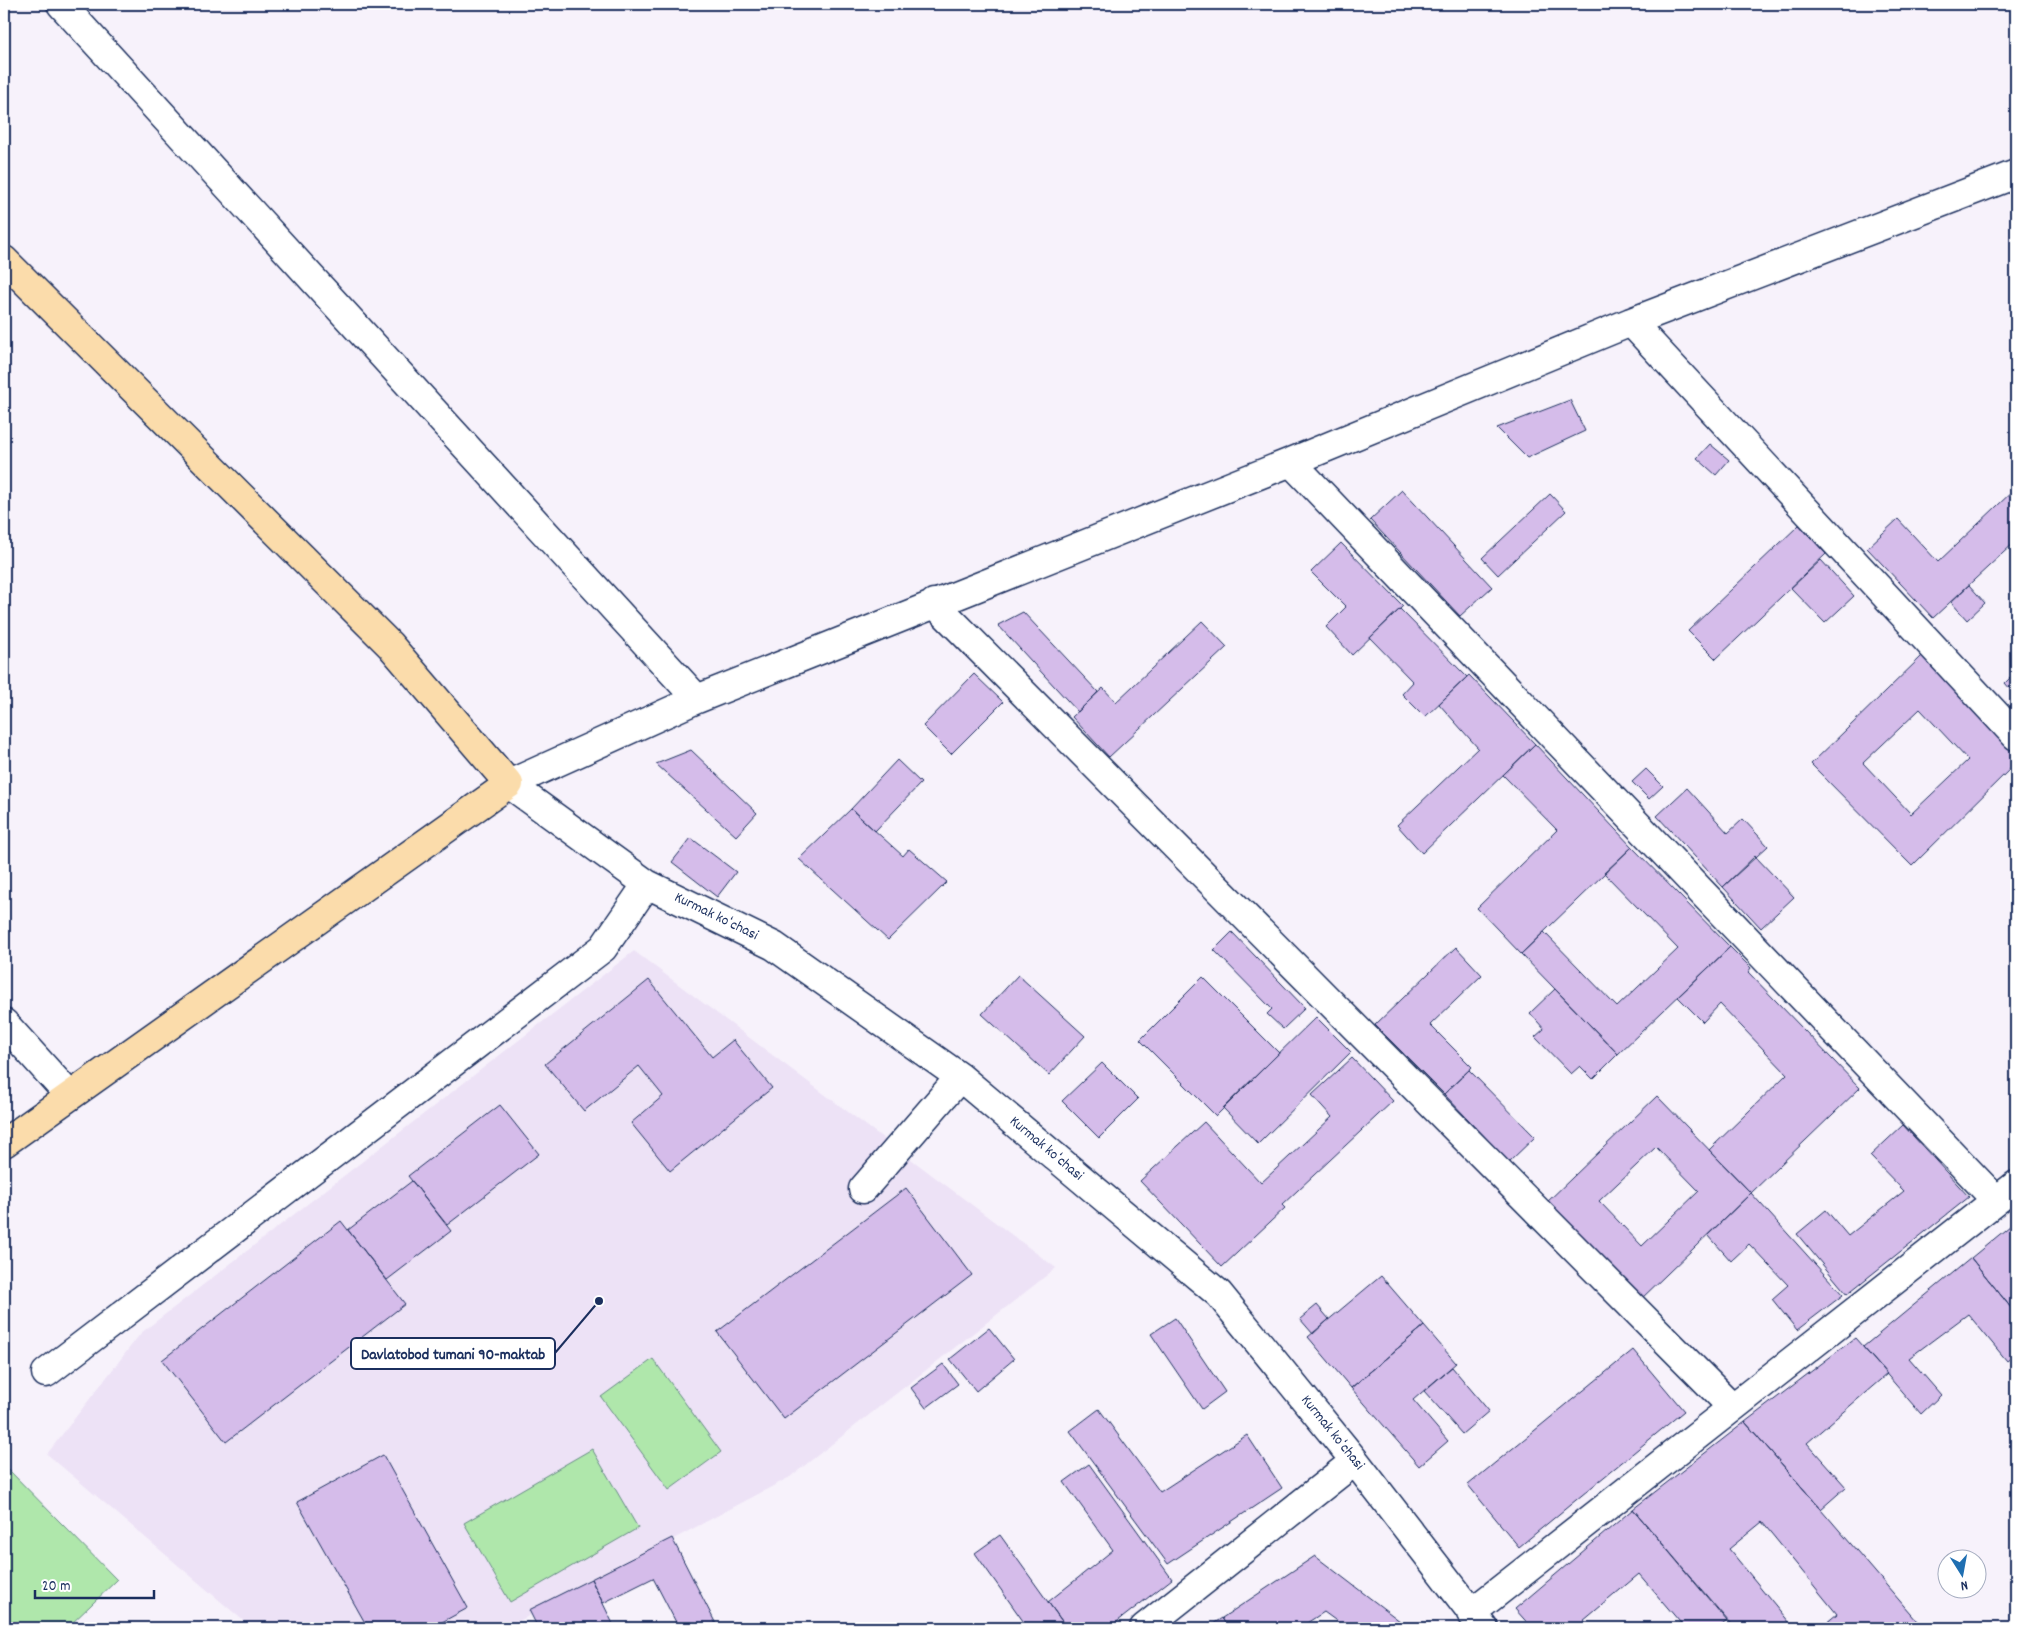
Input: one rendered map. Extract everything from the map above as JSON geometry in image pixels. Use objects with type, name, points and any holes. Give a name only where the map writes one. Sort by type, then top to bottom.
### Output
[{"type":"main road","points":[[4,260],[390,645],[508,784],[4,1143]]},
{"type":"street","points":[[61,4],[697,699]]},
{"type":"street","points":[[508,784],[697,699],[1291,462],[1631,322],[2013,180]]},
{"type":"street","points":[[1631,322],[2016,736]]},
{"type":"street","points":[[1291,462],[2006,1192],[1732,1406],[1478,1621]]},
{"type":"street","points":[[934,603],[1732,1406]]},
{"type":"street","name":"Kurmak koʻchasi","points":[[508,784],[647,884],[774,946],[960,1077],[1219,1294],[1355,1461],[1478,1621]]},
{"type":"street","points":[[46,1373],[603,948],[647,884]]},
{"type":"street","points":[[4,1023],[69,1095]]},
{"type":"street","points":[[863,1189],[960,1077]]},
{"type":"street","points":[[1144,1628],[1355,1461]]},
{"type":"shaded area","points":[[634,951],[1056,1268],[790,1477],[506,1628],[252,1628],[47,1454],[141,1333]]},
{"type":"green space","points":[[653,1359],[721,1452],[669,1490],[601,1397]]},
{"type":"green space","points":[[592,1449],[638,1528],[510,1602],[464,1523]]},
{"type":"green space","points":[[4,1465],[117,1580],[67,1628],[4,1628]]},
{"type":"building","points":[[1570,400],[1585,431],[1527,458],[1497,428]]},
{"type":"building","points":[[1710,444],[1729,460],[1716,475],[1697,458]]},
{"type":"building","points":[[2016,488],[2016,541],[1933,618],[1867,548],[1898,519],[1938,562]]},
{"type":"building","points":[[1402,490],[1492,587],[1460,616],[1370,520]]},
{"type":"building","points":[[1550,494],[1566,511],[1498,575],[1482,558]]},
{"type":"building","points":[[1799,525],[1826,554],[1716,659],[1688,631]]},
{"type":"building","points":[[1341,543],[1403,606],[1352,655],[1326,627],[1346,607],[1311,572]]},
{"type":"building","points":[[1821,560],[1854,596],[1825,623],[1791,588]]},
{"type":"building","points":[[1969,585],[1985,603],[1967,620],[1951,602]]},
{"type":"building","points":[[1400,609],[1467,677],[1425,717],[1402,694],[1413,682],[1370,638]]},
{"type":"building","points":[[1023,612],[1098,692],[1078,712],[998,625]]},
{"type":"building","points":[[1202,621],[1227,647],[1109,757],[1072,717],[1103,688],[1116,702]]},
{"type":"building","points":[[1922,656],[2016,751],[2016,763],[1912,866],[1811,764]],"holes":[[[1920,709],[1968,760],[1911,814],[1863,763]]]},
{"type":"building","points":[[2016,672],[2016,696],[2005,683]]},
{"type":"building","points":[[974,674],[1003,702],[951,754],[923,726]]},
{"type":"building","points":[[1469,675],[1535,744],[1422,853],[1397,825],[1478,748],[1439,704]]},
{"type":"building","points":[[1535,744],[1632,847],[1521,954],[1477,908],[1557,830],[1503,775]]},
{"type":"building","points":[[691,750],[757,813],[736,836],[656,764]]},
{"type":"building","points":[[897,760],[921,783],[875,831],[851,809]]},
{"type":"building","points":[[1646,769],[1663,786],[1649,799],[1632,782]]},
{"type":"building","points":[[1687,788],[1728,833],[1743,819],[1768,846],[1723,887],[1657,816]]},
{"type":"building","points":[[851,809],[903,856],[909,849],[947,882],[888,940],[799,859]]},
{"type":"building","points":[[691,838],[736,872],[717,897],[672,862]]},
{"type":"building","points":[[1632,847],[1730,947],[1618,1054],[1521,954],[1544,932],[1617,1007],[1678,949],[1604,873]]},
{"type":"building","points":[[1755,856],[1794,897],[1761,928],[1723,887]]},
{"type":"building","points":[[1232,932],[1305,1008],[1283,1029],[1267,1014],[1272,1009],[1214,950]]},
{"type":"building","points":[[1456,947],[1482,975],[1430,1025],[1472,1067],[1444,1094],[1375,1025]]},
{"type":"building","points":[[1730,947],[1751,968],[1748,972],[1860,1088],[1751,1193],[1709,1150],[1787,1074],[1720,1004],[1703,1022],[1678,997]]},
{"type":"building","points":[[1018,975],[1085,1036],[1049,1075],[982,1014]]},
{"type":"building","points":[[1203,977],[1279,1053],[1216,1116],[1140,1040]]},
{"type":"building","points":[[649,980],[712,1057],[733,1040],[772,1088],[670,1171],[631,1123],[663,1096],[639,1066],[584,1111],[545,1064]]},
{"type":"building","points":[[1555,989],[1618,1054],[1593,1079],[1580,1066],[1571,1074],[1535,1037],[1544,1029],[1530,1013]]},
{"type":"building","points":[[1316,1017],[1351,1052],[1258,1144],[1223,1108]]},
{"type":"building","points":[[1352,1058],[1393,1101],[1282,1205],[1285,1208],[1222,1267],[1140,1181],[1204,1122],[1261,1183],[1332,1117],[1312,1095]]},
{"type":"building","points":[[1102,1063],[1138,1099],[1099,1138],[1062,1101]]},
{"type":"building","points":[[1469,1070],[1535,1137],[1509,1162],[1444,1094]]},
{"type":"building","points":[[1657,1096],[1751,1193],[1639,1301],[1545,1204]],"holes":[[[1656,1147],[1699,1191],[1642,1246],[1599,1201]]]},
{"type":"building","points":[[500,1105],[539,1154],[447,1225],[408,1176]]},
{"type":"building","points":[[1903,1125],[1969,1197],[1847,1294],[1797,1234],[1826,1210],[1848,1236],[1904,1191],[1870,1156]]},
{"type":"building","points":[[412,1181],[451,1231],[387,1280],[348,1230]]},
{"type":"building","points":[[906,1188],[972,1275],[784,1419],[717,1332]]},
{"type":"building","points":[[1751,1193],[1843,1295],[1797,1330],[1772,1299],[1788,1285],[1749,1244],[1731,1261],[1708,1235]]},
{"type":"building","points":[[341,1221],[405,1304],[226,1442],[162,1360]]},
{"type":"building","points":[[2016,1221],[2016,1314],[1971,1258]]},
{"type":"building","points":[[1971,1258],[2016,1314],[2016,1354],[2007,1361],[1968,1314],[1909,1358],[1941,1395],[1921,1414],[1863,1347]]},
{"type":"building","points":[[1381,1276],[1424,1326],[1351,1388],[1308,1337]]},
{"type":"building","points":[[1317,1305],[1329,1319],[1313,1334],[1300,1319]]},
{"type":"building","points":[[1175,1318],[1225,1392],[1202,1409],[1151,1334]]},
{"type":"building","points":[[1424,1326],[1456,1363],[1413,1400],[1448,1441],[1419,1466],[1351,1388]]},
{"type":"building","points":[[989,1328],[1014,1359],[976,1391],[950,1359]]},
{"type":"building","points":[[1855,1338],[1887,1374],[1807,1443],[1846,1487],[1821,1509],[1745,1422]]},
{"type":"building","points":[[1633,1350],[1684,1411],[1519,1547],[1468,1485]]},
{"type":"building","points":[[943,1364],[958,1384],[926,1408],[911,1388]]},
{"type":"building","points":[[1452,1367],[1489,1411],[1462,1434],[1424,1391]]},
{"type":"building","points":[[1099,1409],[1160,1492],[1247,1435],[1282,1488],[1168,1564],[1070,1431]]},
{"type":"building","points":[[1745,1422],[1923,1628],[1820,1628],[1837,1614],[1762,1522],[1729,1549],[1794,1628],[1734,1628],[1633,1509]]},
{"type":"building","points":[[383,1455],[468,1608],[431,1628],[368,1628],[297,1502]]},
{"type":"building","points":[[1089,1464],[1172,1579],[1109,1628],[1067,1628],[1048,1602],[1113,1550],[1064,1482]]},
{"type":"building","points":[[1633,1509],[1727,1621],[1718,1628],[1685,1628],[1639,1574],[1583,1621],[1589,1628],[1532,1628],[1515,1609]]},
{"type":"building","points":[[1000,1535],[1067,1628],[1028,1628],[975,1553]]},
{"type":"building","points":[[672,1538],[718,1628],[679,1628],[653,1578],[603,1603],[591,1579]]},
{"type":"building","points":[[1315,1556],[1409,1628],[1346,1628],[1324,1612],[1299,1628],[1228,1628],[1222,1618]]},
{"type":"building","points":[[591,1579],[615,1628],[538,1628],[529,1610]]},
{"type":"building","points":[[1222,1618],[1228,1628],[1207,1628]]},
{"type":"place","name":"Davlatobod tumani 90-maktab","points":[[599,1301]]}]
